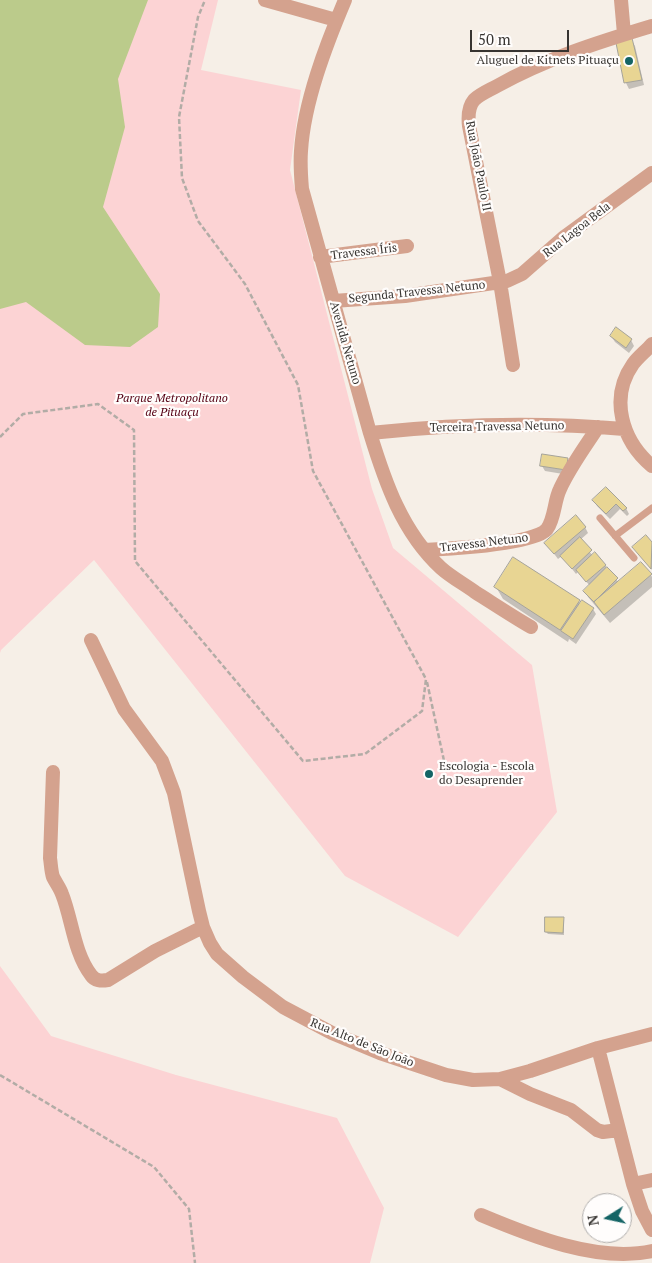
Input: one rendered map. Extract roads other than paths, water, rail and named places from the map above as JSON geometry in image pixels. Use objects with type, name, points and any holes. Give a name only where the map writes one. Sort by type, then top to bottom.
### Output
[{"type":"street","points":[[265,0],[336,20]]},
{"type":"street","name":"Avenida Netuno","points":[[345,0],[336,20],[310,99],[301,150],[302,189],[370,433],[393,499],[411,533],[424,550],[442,569],[531,627]]},
{"type":"street","points":[[621,0],[624,34]]},
{"type":"street","name":"Rua João Paulo II","points":[[513,365],[500,282],[469,126],[470,106],[480,95],[510,79],[563,56],[652,26]]},
{"type":"street","name":"Rua Lagoa Bela","points":[[500,282],[508,281],[522,274],[563,238],[652,173]]},
{"type":"street","name":"Travessa Íris","points":[[320,257],[407,246]]},
{"type":"street","name":"Segunda Travessa Netuno","points":[[334,301],[414,295],[500,282]]},
{"type":"street","points":[[652,344],[633,364],[624,380],[620,397],[624,429],[636,448],[652,466]]},
{"type":"street","name":"Terceira Travessa Netuno","points":[[370,433],[404,429],[489,426],[624,429]]},
{"type":"street","name":"Travessa Netuno","points":[[424,550],[469,547],[540,535],[547,530],[559,490],[598,427]]},
{"type":"street","name":"Rua Alto de São João","points":[[91,640],[124,709],[162,761],[174,793],[203,927],[210,943],[227,964],[283,1008],[380,1053],[430,1070],[473,1080],[500,1079],[598,1048],[652,1034]]},
{"type":"street","points":[[53,772],[51,870],[63,896],[77,947],[90,974],[95,980],[108,980],[155,951],[203,927]]},
{"type":"street","points":[[598,1048],[633,1184],[642,1211],[652,1230]]},
{"type":"street","points":[[500,1079],[530,1094],[571,1110],[597,1130],[603,1132],[619,1130]]},
{"type":"street","points":[[633,1184],[652,1180]]},
{"type":"street","points":[[481,1215],[574,1254],[596,1258],[626,1258],[644,1255],[652,1251]]},
{"type":"lane","points":[[615,536],[652,508]]},
{"type":"lane","points":[[600,518],[634,558]]},
{"type":"place","name":"Aluguel de Kitnets Pituaçu","points":[[629,61]]},
{"type":"place","name":"Escologia - Escola do Desaprender","points":[[429,774]]},
{"type":"park label","name":"Parque Metropolitano de Pituaçu","points":[[172,406]]}]
